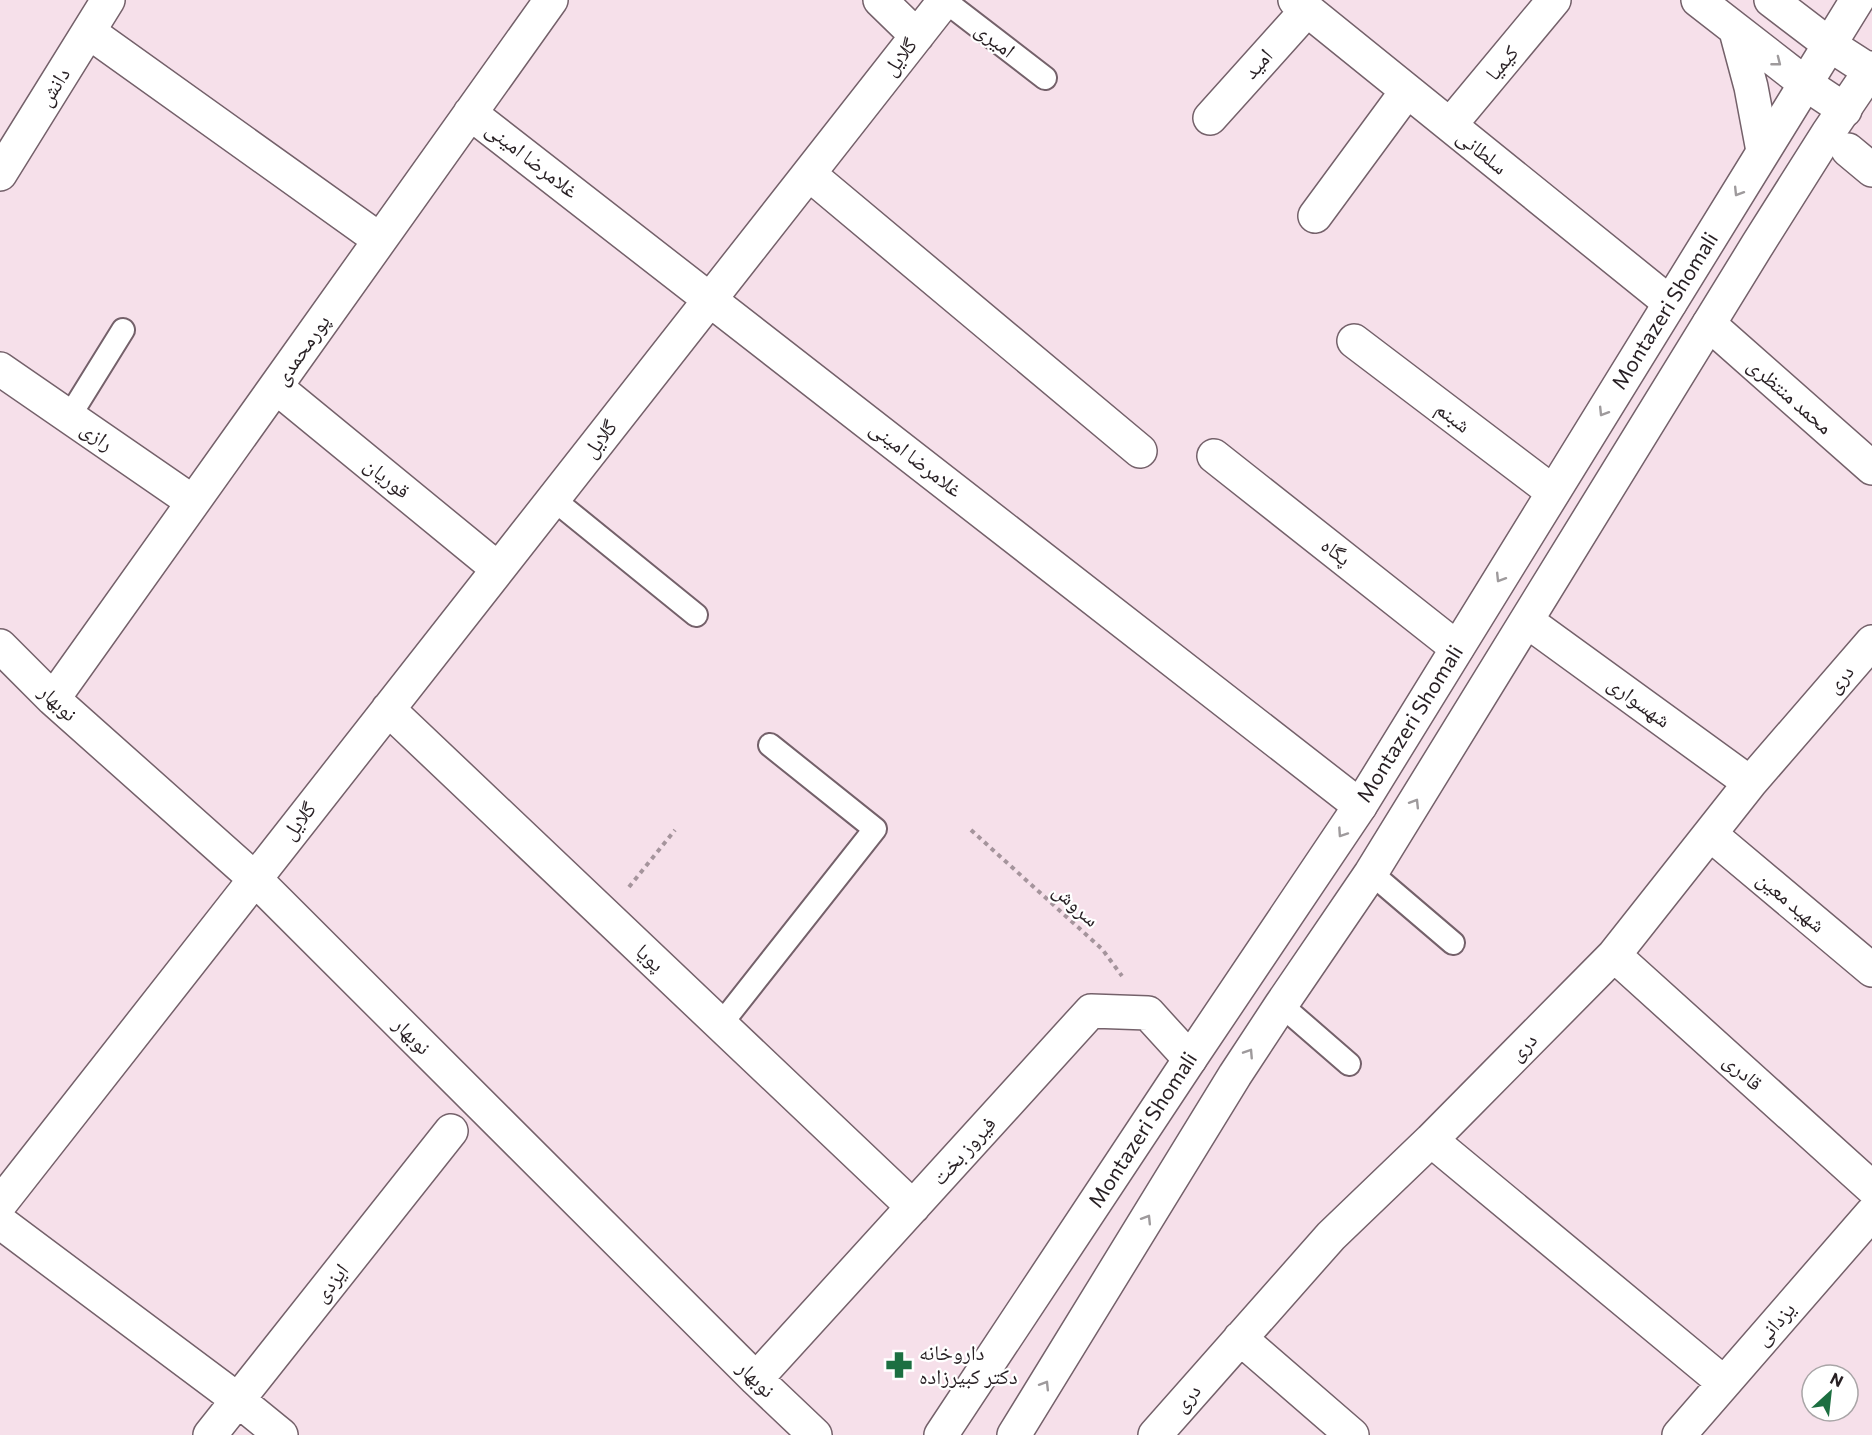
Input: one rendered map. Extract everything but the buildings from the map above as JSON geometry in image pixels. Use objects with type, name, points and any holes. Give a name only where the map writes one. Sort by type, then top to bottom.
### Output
[{"type":"street","name":"دانش","points":[[0,174],[108,0]]},
{"type":"street","name":"پورمحمدی","points":[[53,699],[551,0]]},
{"type":"street","points":[[880,0],[917,36]]},
{"type":"street","name":"گلایل","points":[[0,1204],[945,0]]},
{"type":"street","name":"کیمیا","points":[[1450,125],[1554,0]]},
{"type":"street","points":[[1698,0],[1806,84],[1845,110]]},
{"type":"street","name":"Montazeri Shomali","points":[[942,1435],[1360,806],[1857,0]]},
{"type":"street","points":[[1780,1],[1830,45],[1871,70]]},
{"type":"street","name":"سلطانی","points":[[1301,5],[1670,303]]},
{"type":"street","name":"امید","points":[[1210,118],[1301,5]]},
{"type":"street","points":[[1736,31],[1751,87],[1764,151]]},
{"type":"street","points":[[89,32],[380,240]]},
{"type":"street","name":"Montazeri Shomali","points":[[1014,1435],[1229,1085],[1371,873],[1821,143],[1871,70]]},
{"type":"street","points":[[1314,216],[1407,91]]},
{"type":"street","name":"غلامرضا امینی","points":[[470,113],[1360,806]]},
{"type":"street","points":[[809,174],[1140,451]]},
{"type":"street","name":"محمد منتظری","points":[[1709,324],[1872,468]]},
{"type":"street","name":"شبنم","points":[[1354,341],[1553,492]]},
{"type":"street","name":"رازی","points":[[0,369],[193,502]]},
{"type":"street","name":"قوریان","points":[[276,387],[498,569]]},
{"type":"street","name":"پگاه","points":[[1214,456],[1457,648]]},
{"type":"street","name":"شهسواری","points":[[1527,621],[1750,783]]},
{"type":"street","name":"دری","points":[[1155,1435],[1331,1236],[1431,1140],[1614,955],[1750,783],[1872,642]]},
{"type":"street","name":"نوبهار","points":[[0,646],[53,699],[254,878],[756,1379],[815,1435]]},
{"type":"street","name":"پویا","points":[[388,709],[913,1207]]},
{"type":"street","name":"شهید معین","points":[[1710,834],[1872,970]]},
{"type":"street","name":"قادری","points":[[1614,955],[1872,1188]]},
{"type":"street","name":"فیروز بخت","points":[[756,1379],[1091,1011],[1149,1013]]},
{"type":"street","points":[[1149,1013],[1190,1059]]},
{"type":"street","name":"ایزدی","points":[[210,1435],[451,1131]]},
{"type":"street","points":[[1431,1140],[1724,1383]]},
{"type":"street","points":[[0,1222],[238,1400],[281,1435]]},
{"type":"street","name":"یزدانی","points":[[1679,1435],[1724,1383],[1865,1235]]},
{"type":"street","points":[[1240,1338],[1352,1435]]},
{"type":"lane","name":"امیری","points":[[945,0],[1045,78]]},
{"type":"lane","points":[[69,417],[123,330]]},
{"type":"lane","points":[[553,499],[696,615]]},
{"type":"lane","points":[[721,1024],[875,829],[770,745]]},
{"type":"lane","points":[[1371,873],[1452,943]]},
{"type":"lane","points":[[1281,1005],[1349,1064]]},
{"type":"path","points":[[605,915],[675,830]]},
{"type":"path","name":"سروش","points":[[971,830],[1102,949],[1149,1013]]},
{"type":"place","name":"داروخانه دکتر کبیرزاده","points":[[899,1365]]}]
